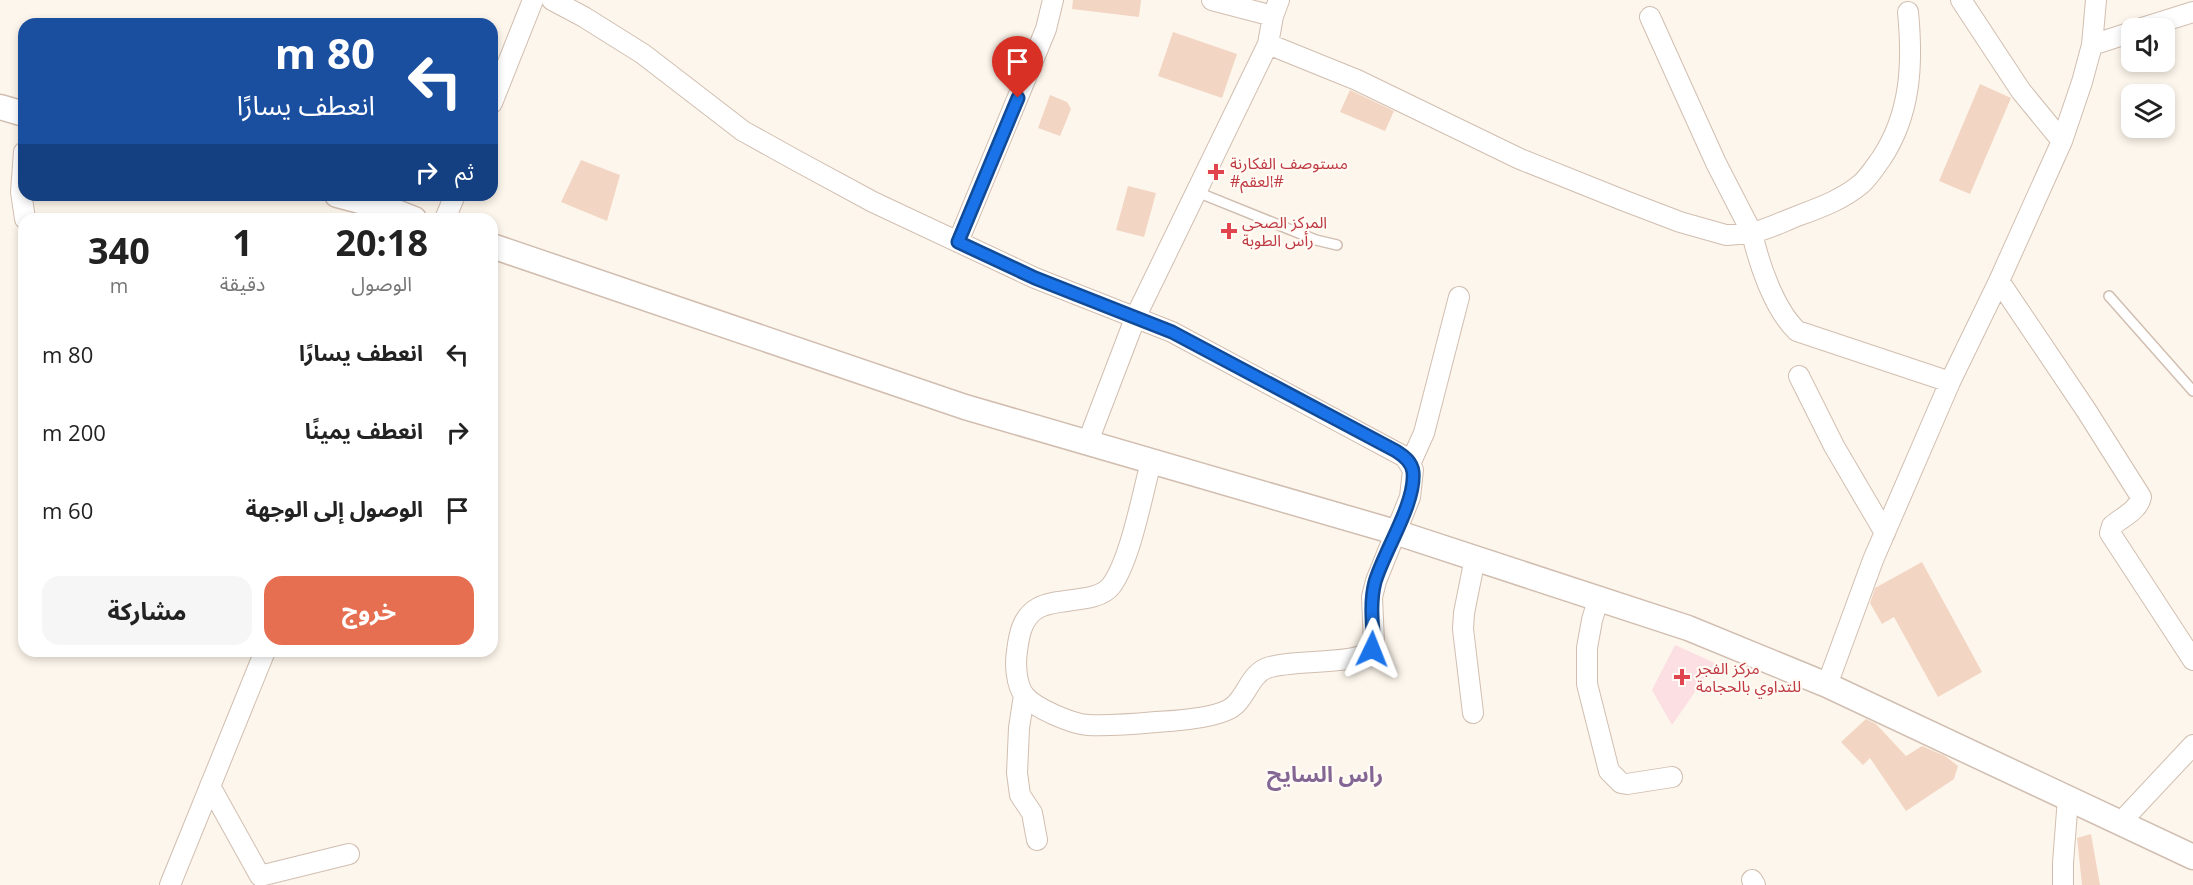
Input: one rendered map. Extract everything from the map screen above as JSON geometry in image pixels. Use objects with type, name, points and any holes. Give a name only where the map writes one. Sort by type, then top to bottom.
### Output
[{"type":"street","points":[[498,88],[534,0]]},
{"type":"street","points":[[552,0],[643,54],[743,131],[873,202],[1035,278],[1172,332],[1371,438],[1405,457],[1410,464],[1413,470],[1410,497],[1374,589],[1372,597],[1374,643],[1366,655],[1281,664],[1266,668],[1252,681],[1234,707],[1219,713],[1174,721],[1087,725],[1067,721],[1044,710],[1024,695]]},
{"type":"street","points":[[958,242],[1038,49],[1053,0]]},
{"type":"street","points":[[1087,444],[1136,316],[1268,44],[1276,8],[1212,0]]},
{"type":"street","points":[[1961,0],[2021,91],[2062,141]]},
{"type":"street","points":[[1827,685],[1885,533],[1950,382],[1999,281],[2062,141],[2092,45],[2096,0]]},
{"type":"street","points":[[1268,44],[1357,80],[1520,159],[1680,222],[1726,235],[1752,233],[1833,203],[1862,183],[1873,170],[1887,150],[1898,125],[1910,84],[1908,12]]},
{"type":"street","points":[[2174,18],[2193,12]]},
{"type":"street","points":[[1650,17],[1716,163],[1752,233],[1756,251],[1776,301],[1789,323],[1797,331],[1950,382]]},
{"type":"street","points":[[2092,45],[2121,36]]},
{"type":"street","points":[[0,107],[18,112]]},
{"type":"street","points":[[360,201],[399,213]]},
{"type":"street","points":[[498,248],[932,396],[1087,444],[1395,532],[1599,597],[1696,631],[1827,685],[2193,857]]},
{"type":"street","points":[[1999,281],[2086,410],[2140,497],[2134,510],[2112,526],[2110,533],[2193,660]]},
{"type":"street","points":[[1410,464],[1424,434],[1459,297]]},
{"type":"street","points":[[1799,376],[1834,446],[1885,533]]},
{"type":"street","points":[[1037,840],[1032,813],[1020,795],[1017,773],[1024,695],[1017,678],[1016,655],[1020,633],[1026,619],[1038,608],[1090,597],[1108,590],[1121,572],[1151,462]]},
{"type":"street","points":[[1473,712],[1463,629],[1475,558]]},
{"type":"street","points":[[1599,597],[1587,648],[1587,684],[1609,771],[1621,783],[1627,784],[1672,777]]},
{"type":"street","points":[[170,885],[263,657]]},
{"type":"street","points":[[2120,823],[2193,745]]},
{"type":"street","points":[[210,786],[260,876],[349,854]]},
{"type":"street","points":[[2063,885],[2062,863],[2068,798]]},
{"type":"lane","points":[[1197,192],[1316,240],[1337,245]]},
{"type":"lane","points":[[2109,296],[2193,391]]},
{"type":"shaded area","name":"مركز الفجر للتداوي بالحجامة","points":[[1675,645],[1715,663],[1672,725],[1652,690]]},
{"type":"building","points":[[1073,0],[1141,0],[1139,17],[1072,9]]},
{"type":"building","points":[[1173,32],[1237,54],[1222,98],[1158,76]]},
{"type":"building","points":[[1980,84],[2011,98],[1970,194],[1939,181]]},
{"type":"building","points":[[1350,90],[1394,111],[1385,131],[1340,112]]},
{"type":"building","points":[[1050,95],[1067,102],[1071,109],[1060,136],[1038,128]]},
{"type":"building","points":[[581,160],[620,175],[607,221],[561,202]]},
{"type":"building","points":[[1128,186],[1156,193],[1144,237],[1116,230]]},
{"type":"building","points":[[1922,562],[1982,672],[1938,697],[1894,617],[1882,624],[1870,603],[1875,588]]},
{"type":"building","points":[[1866,719],[1876,724],[1906,756],[1922,746],[1945,756],[1958,766],[1954,779],[1906,811],[1870,758],[1863,765],[1841,742]]},
{"type":"building","points":[[2091,834],[2100,885],[2082,885],[2077,838]]},
{"type":"place","name":"مستوصف الفكارنة #العقم#","points":[[1216,172]]},
{"type":"place","name":"المركز الصحي رأس الطوبة","points":[[1229,231]]},
{"type":"place","name":"مركز الفجر للتداوي بالحجامة","points":[[1682,677]]},
{"type":"district","name":"راس السايح","points":[[1325,774]]},
{"type":"route","points":[[1018,98],[958,242],[1035,278],[1172,332],[1396,451],[1410,464],[1413,479],[1410,497],[1376,581],[1372,597],[1374,643],[1372,649]]}]
